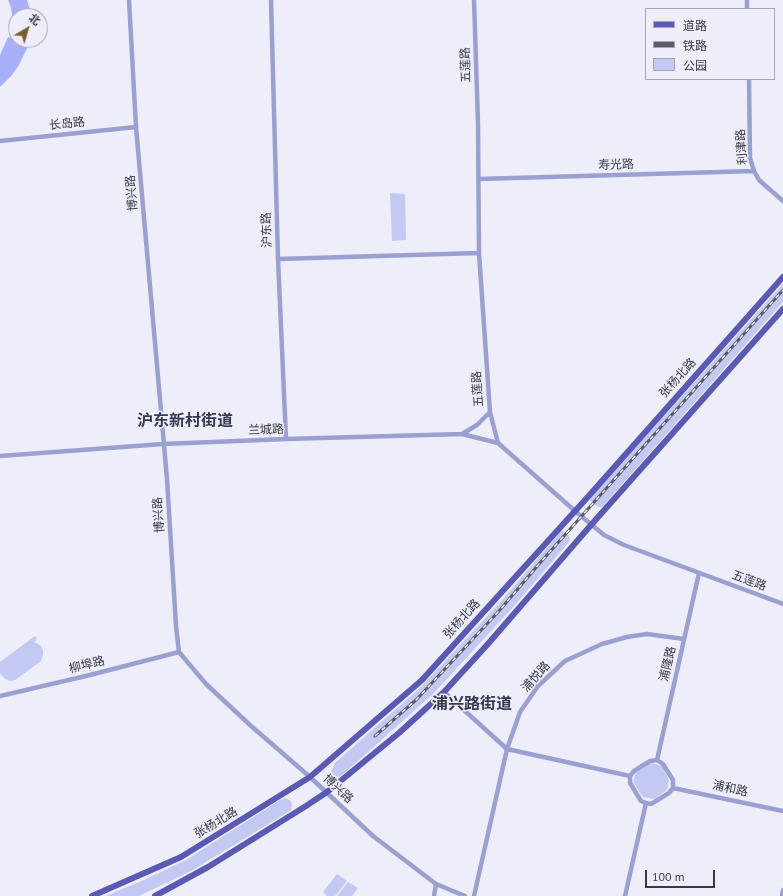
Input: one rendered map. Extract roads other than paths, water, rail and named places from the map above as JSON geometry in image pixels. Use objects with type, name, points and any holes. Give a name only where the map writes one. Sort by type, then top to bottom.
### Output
[{"type":"main road","name":"张杨北路","points":[[92,896],[181,857],[310,777],[422,680],[575,511],[783,277]]},
{"type":"main road","points":[[155,896],[265,833],[327,792],[399,733],[444,692],[783,309]]},
{"type":"street","name":"博兴路","points":[[129,0],[136,127],[167,479],[179,652],[206,684],[250,725],[327,792],[373,836],[436,884],[465,896]]},
{"type":"street","name":"沪东路","points":[[271,0],[278,259],[479,253]]},
{"type":"street","name":"五莲路","points":[[474,0],[479,253],[490,412],[498,442],[591,525],[604,534],[624,545],[783,604]]},
{"type":"street","name":"利津路","points":[[749,80],[750,158],[754,171],[759,180],[783,201]]},
{"type":"street","name":"长岛路","points":[[0,141],[136,127]]},
{"type":"street","name":"寿光路","points":[[478,179],[754,171]]},
{"type":"street","points":[[278,259],[286,439]]},
{"type":"street","name":"兰城路","points":[[462,434],[478,425],[490,412]]},
{"type":"street","name":"兰城路","points":[[0,456],[163,444],[462,434],[498,442]]},
{"type":"street","name":"浦隆路","points":[[657,760],[699,573]]},
{"type":"street","name":"浦悦路","points":[[474,896],[507,749],[520,712],[538,686],[565,661],[602,644],[627,637],[647,634],[684,639]]},
{"type":"street","name":"柳埠路","points":[[0,696],[179,652]]},
{"type":"street","points":[[444,692],[507,749],[630,776]]},
{"type":"street","points":[[657,760],[663,764],[673,780],[673,788],[669,794],[651,804],[641,801],[630,783],[630,776],[634,771],[650,761],[657,760]]},
{"type":"street","name":"浦和路","points":[[673,788],[783,811]]},
{"type":"street","points":[[624,896],[646,803]]},
{"type":"street","points":[[434,896],[436,884]]},
{"type":"street","points":[[782,896],[783,890]]},
{"type":"water","points":[[8,0],[27,0],[30,8],[11,8]]},
{"type":"water","points":[[8,37],[8,48],[27,48],[19,65],[12,75],[0,87],[0,55]]},
{"type":"railway","points":[[375,736],[416,700],[499,611],[783,290]]},
{"type":"district","name":"沪东新村街道","points":[[185,421]]},
{"type":"district","name":"浦兴路街道","points":[[472,704]]}]
